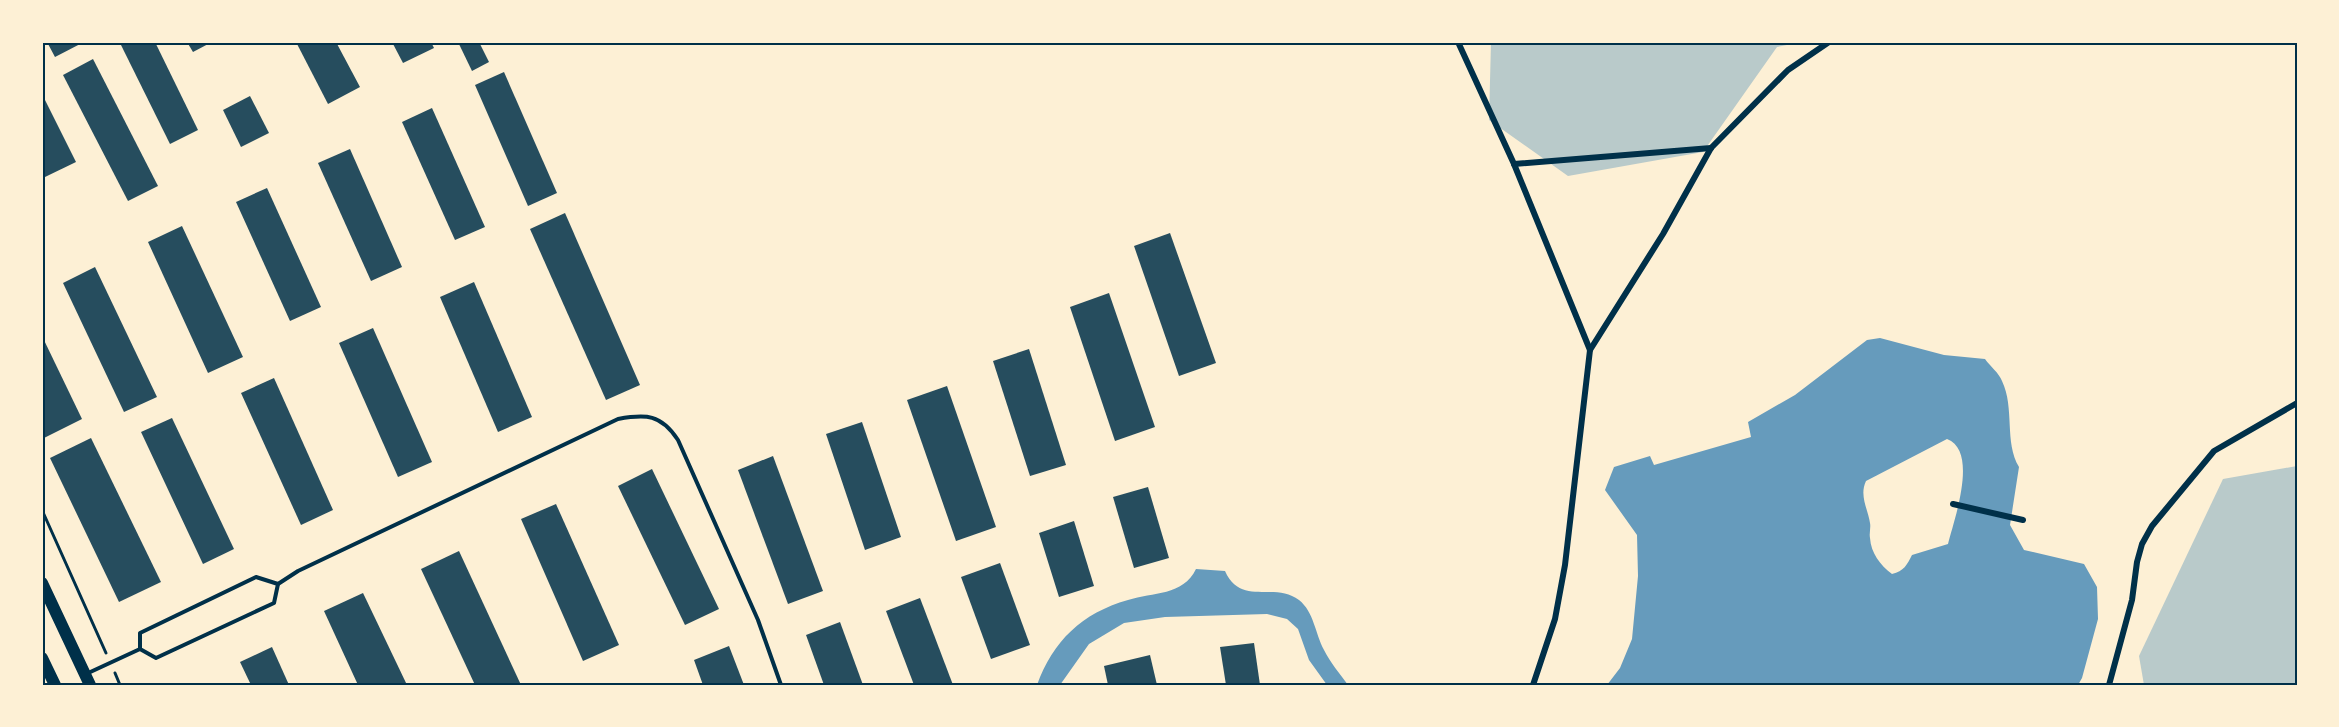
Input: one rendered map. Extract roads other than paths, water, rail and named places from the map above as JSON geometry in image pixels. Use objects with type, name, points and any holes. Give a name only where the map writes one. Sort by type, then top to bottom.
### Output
[{"type":"main road","points":[[42,583],[88,680]]},
{"type":"main road","points":[[42,657],[55,685]]},
{"type":"street","points":[[1458,42],[1514,164],[1590,350]]},
{"type":"street","points":[[1533,685],[1555,619],[1565,565],[1590,350],[1663,234],[1711,148],[1788,70],[1829,42]]},
{"type":"street","points":[[1514,164],[1711,148]]},
{"type":"street","points":[[2109,685],[2132,600],[2137,562],[2142,544],[2152,526],[2214,452],[2297,403]]},
{"type":"street","points":[[1953,504],[2023,520]]},
{"type":"lane","points":[[140,649],[156,658],[274,603],[278,584],[298,571],[618,419],[640,415],[655,417],[671,429],[678,440],[758,620],[781,685]]},
{"type":"lane","points":[[140,649],[140,633],[256,577],[278,584]]},
{"type":"lane","points":[[88,680],[111,663],[140,649]]},
{"type":"water","points":[[1880,338],[1944,355],[1985,359],[2001,378],[2008,402],[2014,457],[2019,467],[2010,525],[2024,550],[2084,564],[2097,587],[2098,619],[2078,685],[1607,685],[1620,668],[1632,639],[1638,576],[1637,535],[1605,490],[1614,467],[1650,456],[1654,465],[1751,437],[1748,422],[1795,395],[1867,340]],"holes":[[[1947,439],[1956,446],[1962,457],[1962,487],[1948,544],[1912,555],[1905,567],[1892,574],[1880,563],[1872,549],[1870,523],[1863,492],[1866,481]]]},
{"type":"water","points":[[1196,569],[1225,571],[1232,582],[1240,588],[1289,595],[1299,600],[1308,610],[1326,654],[1348,685],[1327,685],[1309,660],[1298,629],[1287,619],[1267,614],[1165,617],[1124,623],[1089,644],[1060,685],[1037,685],[1061,642],[1083,621],[1128,600],[1175,589],[1190,578]]}]
